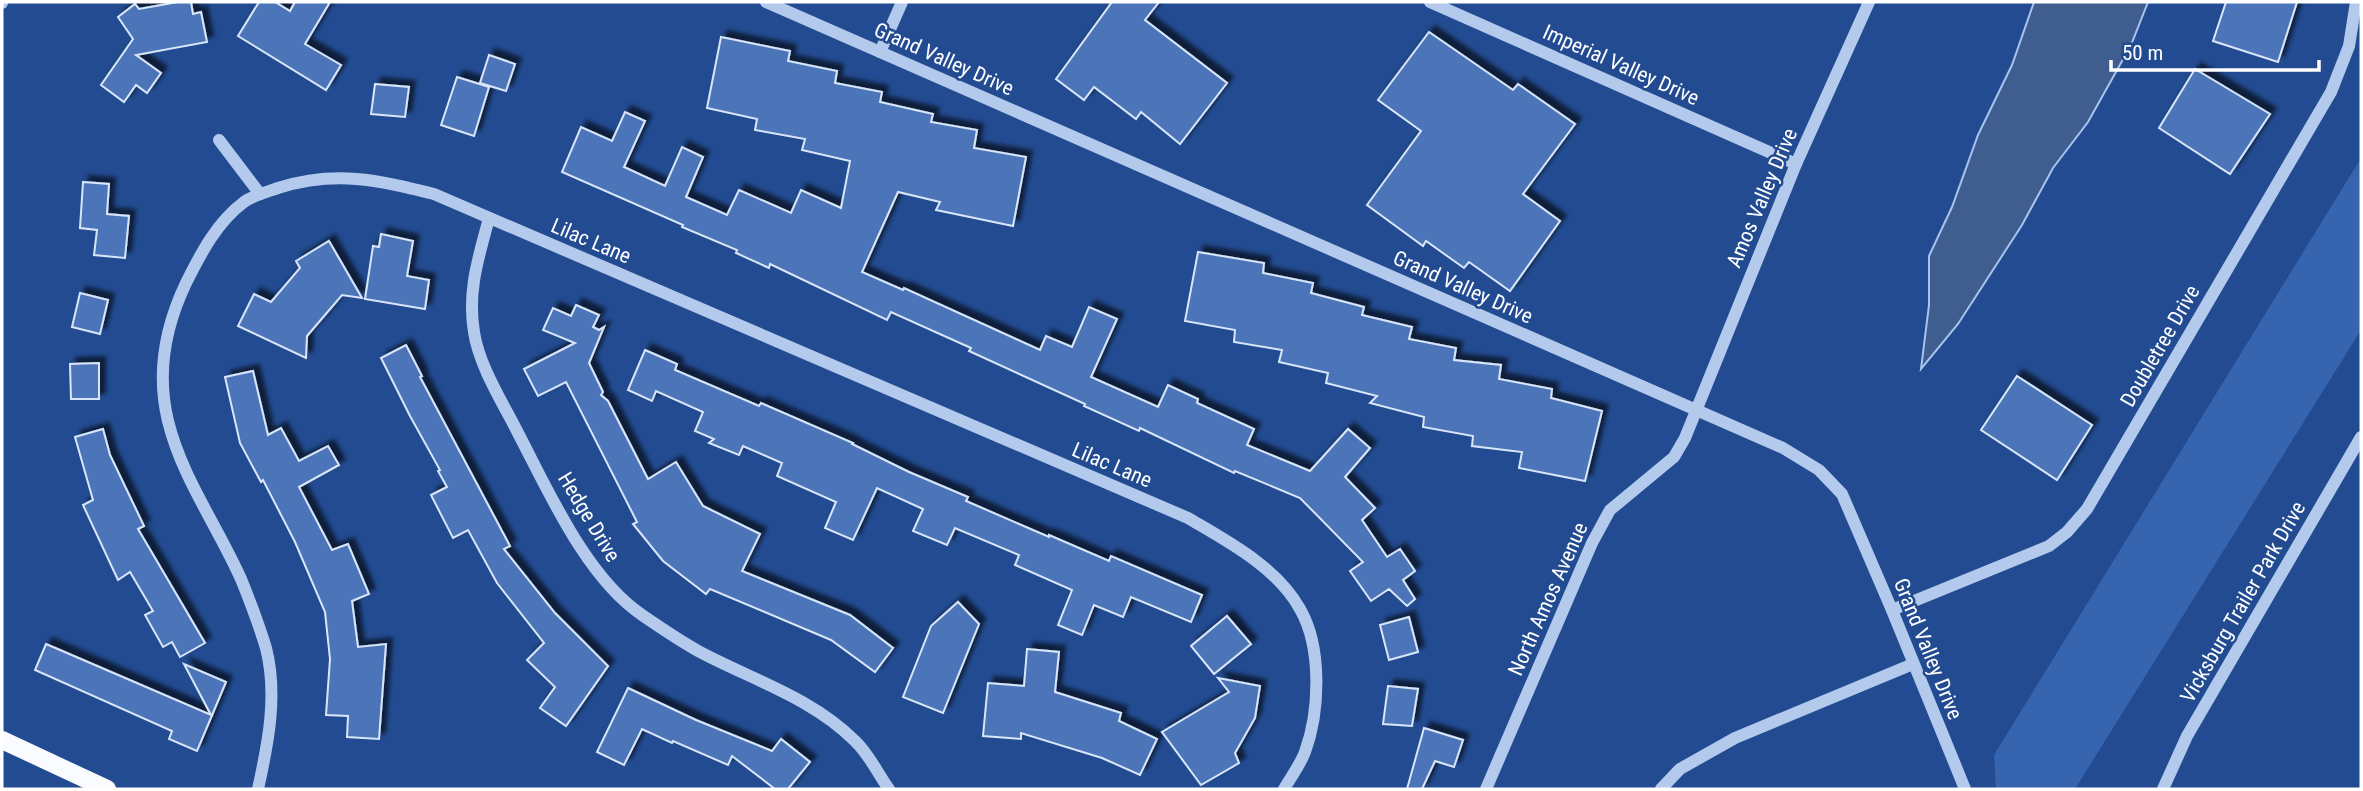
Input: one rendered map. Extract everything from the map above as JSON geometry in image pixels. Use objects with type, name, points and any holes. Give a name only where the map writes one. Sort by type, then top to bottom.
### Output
[{"type":"main road","points":[[2,740],[107,789]]},
{"type":"street","name":"Grand Valley Drive","points":[[766,2],[1783,448],[1819,470],[1842,494],[1965,789]]},
{"type":"street","points":[[880,52],[902,2]]},
{"type":"street","name":"Imperial Valley Drive","points":[[1430,2],[1796,164]]},
{"type":"street","name":"Amos Valley Drive","points":[[1695,410],[1796,164],[1869,2]]},
{"type":"street","name":"Doubletree Drive","points":[[1892,610],[2049,546],[2067,532],[2087,509],[2331,92],[2349,46],[2356,2]]},
{"type":"street","points":[[219,141],[260,194]]},
{"type":"street","name":"Lilac Lane","points":[[258,789],[272,708],[266,649],[241,579],[180,461],[167,419],[161,376],[165,344],[176,304],[202,250],[224,221],[245,201],[260,194],[294,183],[338,176],[393,184],[434,194],[1188,518],[1226,541],[1266,569],[1300,609],[1311,637],[1316,667],[1316,691],[1305,751],[1284,789]]},
{"type":"street","name":"Hedge Drive","points":[[489,218],[474,273],[471,297],[474,334],[490,380],[582,548],[601,576],[639,613],[700,652],[761,680],[814,709],[857,742],[888,789]]},
{"type":"street","name":"North Amos Avenue","points":[[1486,789],[1592,543],[1610,510],[1674,457],[1685,438],[1695,410]]},
{"type":"street","name":"Vicksburg Trailer Park Drive","points":[[2163,789],[2187,736],[2361,437]]},
{"type":"street","points":[[1661,789],[1679,769],[1735,738],[1913,664]]},
{"type":"shaded area","points":[[2034,2],[2148,2],[2131,45],[2088,122],[2053,168],[2022,225],[1958,324],[1921,369],[1929,305],[1929,256],[1952,207],[1978,135],[2012,65]]},
{"type":"shaded area","points":[[2361,158],[2361,330],[2075,789],[1996,789],[1994,755]]},
{"type":"building","points":[[191,2],[193,14],[201,12],[207,42],[136,55],[161,73],[147,93],[136,85],[124,102],[101,85],[133,39],[118,17],[135,4],[139,9]]},
{"type":"building","points":[[259,2],[275,2],[290,11],[295,2],[330,2],[305,44],[341,65],[326,90],[238,36]]},
{"type":"building","points":[[1112,2],[1159,2],[1145,20],[1227,83],[1180,144],[1141,112],[1136,119],[1094,87],[1084,100],[1056,79]]},
{"type":"building","points":[[2226,2],[2297,2],[2278,62],[2213,41]]},
{"type":"building","points":[[1429,32],[1513,90],[1518,84],[1575,124],[1523,194],[1560,221],[1510,291],[1469,262],[1464,268],[1426,241],[1423,246],[1367,205],[1421,131],[1378,100]]},
{"type":"building","points":[[721,37],[790,51],[788,61],[837,71],[835,83],[882,92],[880,102],[933,114],[931,122],[977,130],[974,148],[1026,157],[1013,226],[936,210],[940,202],[898,192],[862,272],[903,290],[904,288],[1040,350],[1046,336],[1072,347],[1089,307],[1117,319],[1091,377],[1158,407],[1168,385],[1198,399],[1197,403],[1254,429],[1247,445],[1310,471],[1348,429],[1370,448],[1345,477],[1375,508],[1362,520],[1387,557],[1400,549],[1415,571],[1403,580],[1415,599],[1407,606],[1389,589],[1371,601],[1350,571],[1363,562],[1300,498],[1235,471],[1234,473],[1140,428],[1139,431],[1084,406],[1085,404],[969,351],[971,348],[891,312],[887,320],[770,264],[769,268],[736,253],[737,250],[562,172],[581,127],[612,141],[625,112],[645,121],[624,167],[665,186],[682,147],[703,157],[686,197],[727,215],[739,190],[791,213],[801,190],[841,208],[850,161],[802,150],[805,139],[755,130],[757,119],[707,108]]},
{"type":"building","points":[[489,55],[515,64],[506,91],[480,83]]},
{"type":"building","points":[[2195,69],[2270,114],[2230,174],[2159,128]]},
{"type":"building","points":[[457,77],[489,87],[474,136],[441,125]]},
{"type":"building","points":[[375,84],[409,87],[405,117],[371,114]]},
{"type":"building","points":[[83,182],[109,184],[107,214],[129,216],[125,258],[94,255],[97,230],[80,228]]},
{"type":"building","points":[[381,234],[413,241],[407,276],[429,280],[425,309],[365,299],[373,246],[379,247]]},
{"type":"building","points":[[329,241],[362,298],[342,295],[307,336],[306,358],[238,326],[254,294],[271,302],[300,268],[296,261]]},
{"type":"building","points":[[1198,252],[1264,263],[1263,273],[1313,283],[1311,293],[1364,307],[1362,315],[1412,327],[1409,339],[1456,348],[1454,360],[1501,365],[1499,379],[1552,389],[1551,398],[1602,411],[1585,481],[1519,468],[1522,452],[1472,446],[1473,436],[1423,427],[1424,417],[1370,403],[1377,396],[1326,383],[1328,373],[1279,362],[1282,350],[1234,342],[1235,330],[1185,321]]},
{"type":"building","points":[[80,293],[108,300],[100,334],[72,327]]},
{"type":"building","points":[[576,305],[599,315],[593,327],[599,330],[604,327],[589,363],[603,392],[601,395],[608,401],[648,479],[676,462],[703,506],[760,534],[742,571],[850,615],[893,648],[875,672],[831,640],[710,589],[706,594],[663,561],[633,524],[637,522],[566,382],[538,396],[524,369],[575,343],[543,330],[553,308],[571,316]]},
{"type":"building","points":[[406,345],[422,376],[420,377],[510,546],[504,549],[555,613],[608,666],[566,726],[540,708],[555,687],[527,660],[544,643],[497,583],[468,530],[453,538],[431,495],[447,487],[381,358]]},
{"type":"building","points":[[645,350],[677,364],[675,370],[853,443],[909,472],[968,497],[966,501],[1109,561],[1111,556],[1202,595],[1191,622],[1131,597],[1123,617],[1094,605],[1082,635],[1058,625],[1072,590],[1015,565],[1019,555],[955,528],[947,545],[913,531],[923,509],[877,488],[853,540],[825,528],[836,502],[777,476],[782,463],[743,446],[739,455],[709,443],[714,439],[695,431],[703,412],[656,391],[652,401],[628,390]]},
{"type":"building","points":[[99,363],[99,399],[71,399],[70,364]]},
{"type":"building","points":[[253,371],[268,435],[281,428],[299,461],[328,446],[339,465],[299,487],[332,550],[348,544],[369,594],[352,601],[358,647],[386,644],[379,739],[347,737],[348,716],[326,715],[330,659],[325,612],[295,542],[263,480],[261,482],[240,443],[225,377]]},
{"type":"building","points":[[2017,376],[2092,425],[2057,480],[1981,430]]},
{"type":"building","points":[[103,429],[110,455],[144,526],[138,529],[205,643],[180,657],[172,642],[163,647],[145,615],[153,611],[130,572],[118,580],[83,505],[93,500],[75,437]]},
{"type":"building","points":[[958,602],[979,624],[943,713],[903,697],[931,626]]},
{"type":"building","points":[[1227,616],[1251,644],[1214,674],[1191,646]]},
{"type":"building","points":[[1409,617],[1418,652],[1389,660],[1380,625]]},
{"type":"building","points":[[46,644],[211,715],[184,664],[226,682],[197,751],[169,739],[172,731],[35,670]]},
{"type":"building","points":[[1027,649],[1059,652],[1055,692],[1121,713],[1119,721],[1157,739],[1140,775],[1102,758],[1021,733],[1021,739],[983,736],[988,683],[1024,686]]},
{"type":"building","points":[[1218,678],[1260,686],[1255,718],[1235,753],[1239,763],[1201,785],[1162,732],[1229,692]]},
{"type":"building","points":[[1388,686],[1418,689],[1412,726],[1383,724]]},
{"type":"building","points":[[628,688],[772,751],[781,739],[810,762],[788,789],[775,789],[732,756],[728,765],[642,729],[624,765],[597,752]]},
{"type":"building","points":[[1424,728],[1463,740],[1454,767],[1435,761],[1422,789],[1407,789]]}]
